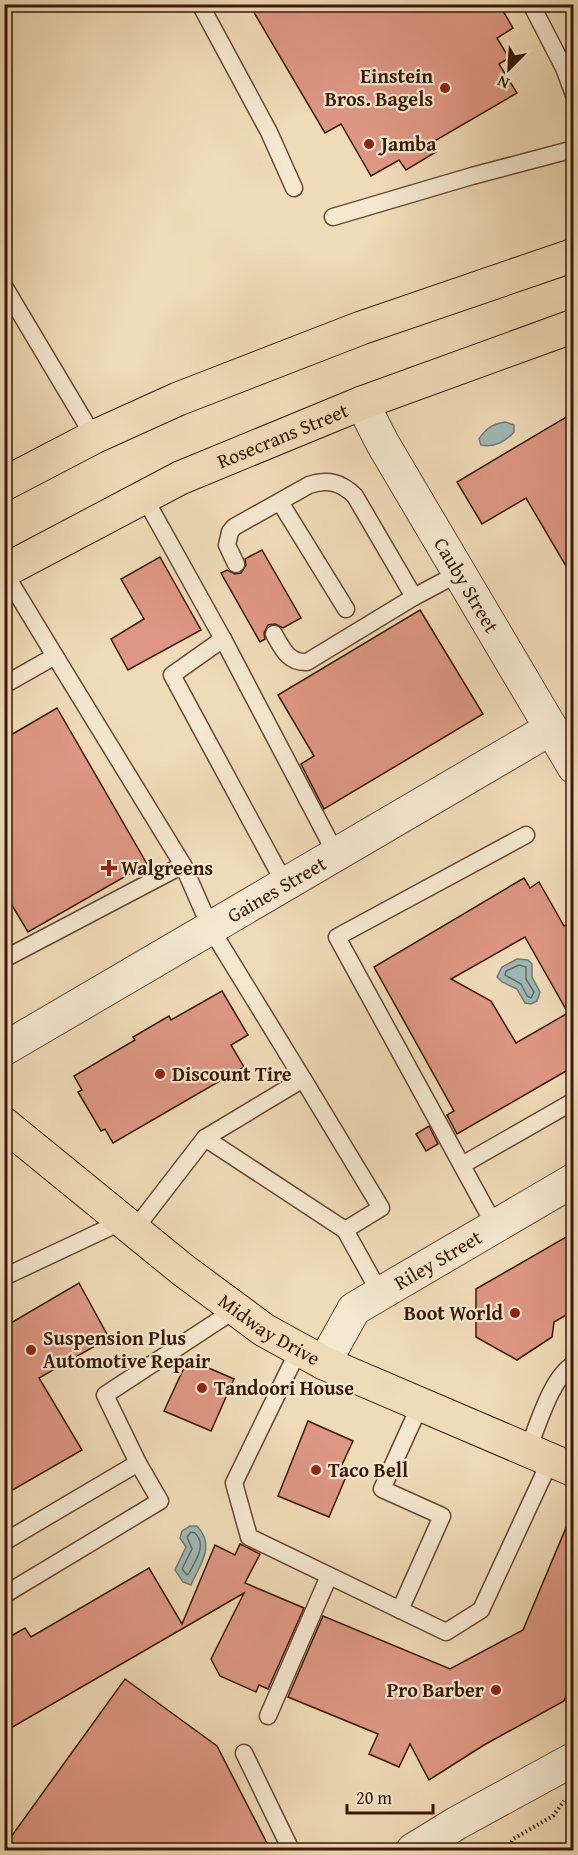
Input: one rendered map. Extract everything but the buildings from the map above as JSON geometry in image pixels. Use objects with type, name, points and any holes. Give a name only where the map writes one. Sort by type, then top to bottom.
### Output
[{"type":"main road","points":[[4,484],[94,437],[178,399],[267,363],[420,307],[573,255]]},
{"type":"main road","name":"Rosecrans Street","points":[[4,572],[180,478],[362,403],[573,326]]},
{"type":"main road","name":"Midway Drive","points":[[8,1132],[129,1225],[183,1270],[264,1330],[312,1356],[551,1459]]},
{"type":"street","name":"Cauby Street","points":[[362,403],[383,444],[573,766]]},
{"type":"street","name":"Gaines Street","points":[[4,1049],[550,729]]},
{"type":"street","name":"Riley Street","points":[[312,1356],[354,1309],[573,1180]]},
{"type":"street","points":[[413,1851],[457,1823],[573,1759]]},
{"type":"lane","points":[[200,4],[269,132],[294,188]]},
{"type":"lane","points":[[531,4],[564,68],[573,95]]},
{"type":"lane","points":[[333,217],[573,148]]},
{"type":"lane","points":[[4,286],[94,437]]},
{"type":"lane","points":[[236,564],[227,545],[230,532],[234,527],[309,485],[321,481],[334,482],[346,487],[355,496],[414,597]]},
{"type":"lane","points":[[144,497],[223,639],[336,854]]},
{"type":"lane","points":[[280,502],[346,609]]},
{"type":"lane","points":[[4,572],[183,865],[211,929],[381,1208],[345,1230]]},
{"type":"lane","points":[[274,634],[288,656],[299,662],[307,662],[414,597],[459,573]]},
{"type":"lane","points":[[223,639],[172,675],[285,884]]},
{"type":"lane","points":[[4,685],[55,656]]},
{"type":"lane","points":[[495,1226],[337,938],[526,835]]},
{"type":"lane","points":[[4,959],[183,865]]},
{"type":"lane","points":[[4,1277],[129,1225],[205,1138],[303,1079]]},
{"type":"lane","points":[[462,1165],[573,1101]]},
{"type":"lane","points":[[205,1138],[345,1230],[380,1293]]},
{"type":"lane","points":[[4,1595],[160,1501],[138,1463],[105,1395],[236,1309]]},
{"type":"lane","points":[[312,1356],[234,1483],[249,1537],[446,1632],[482,1610],[551,1459],[549,1398],[571,1368]]},
{"type":"lane","points":[[400,1610],[442,1516],[382,1489],[421,1403]]},
{"type":"lane","points":[[4,1542],[138,1463]]},
{"type":"lane","points":[[268,1716],[329,1576]]},
{"type":"lane","points":[[244,1754],[291,1851]]},
{"type":"path","points":[[507,1851],[513,1839],[553,1816],[566,1799]]},
{"type":"path","points":[[4,1850],[10,1846],[16,1851]]},
{"type":"water","points":[[505,422],[514,425],[514,432],[511,436],[495,445],[481,445],[479,439],[487,429]]},
{"type":"water","points":[[517,959],[528,960],[532,964],[532,977],[540,992],[537,1001],[531,1004],[525,1003],[517,989],[497,977],[502,967]]},
{"type":"water","points":[[190,1526],[197,1526],[203,1533],[206,1548],[191,1585],[183,1582],[175,1570],[186,1547],[180,1538],[182,1531]]},
{"type":"place","name":"Einstein Bros. Bagels","points":[[445,88]]},
{"type":"place","name":"Jamba","points":[[369,144]]},
{"type":"place","name":"Walgreens","points":[[109,868]]},
{"type":"place","name":"Discount Tire","points":[[160,1074]]},
{"type":"place","name":"Boot World","points":[[515,1313]]},
{"type":"place","name":"Suspension Plus Automotive Repair","points":[[31,1350]]},
{"type":"place","name":"Tandoori House","points":[[202,1388]]},
{"type":"place","name":"Taco Bell","points":[[316,1470]]},
{"type":"place","name":"Pro Barber","points":[[496,1690]]}]
